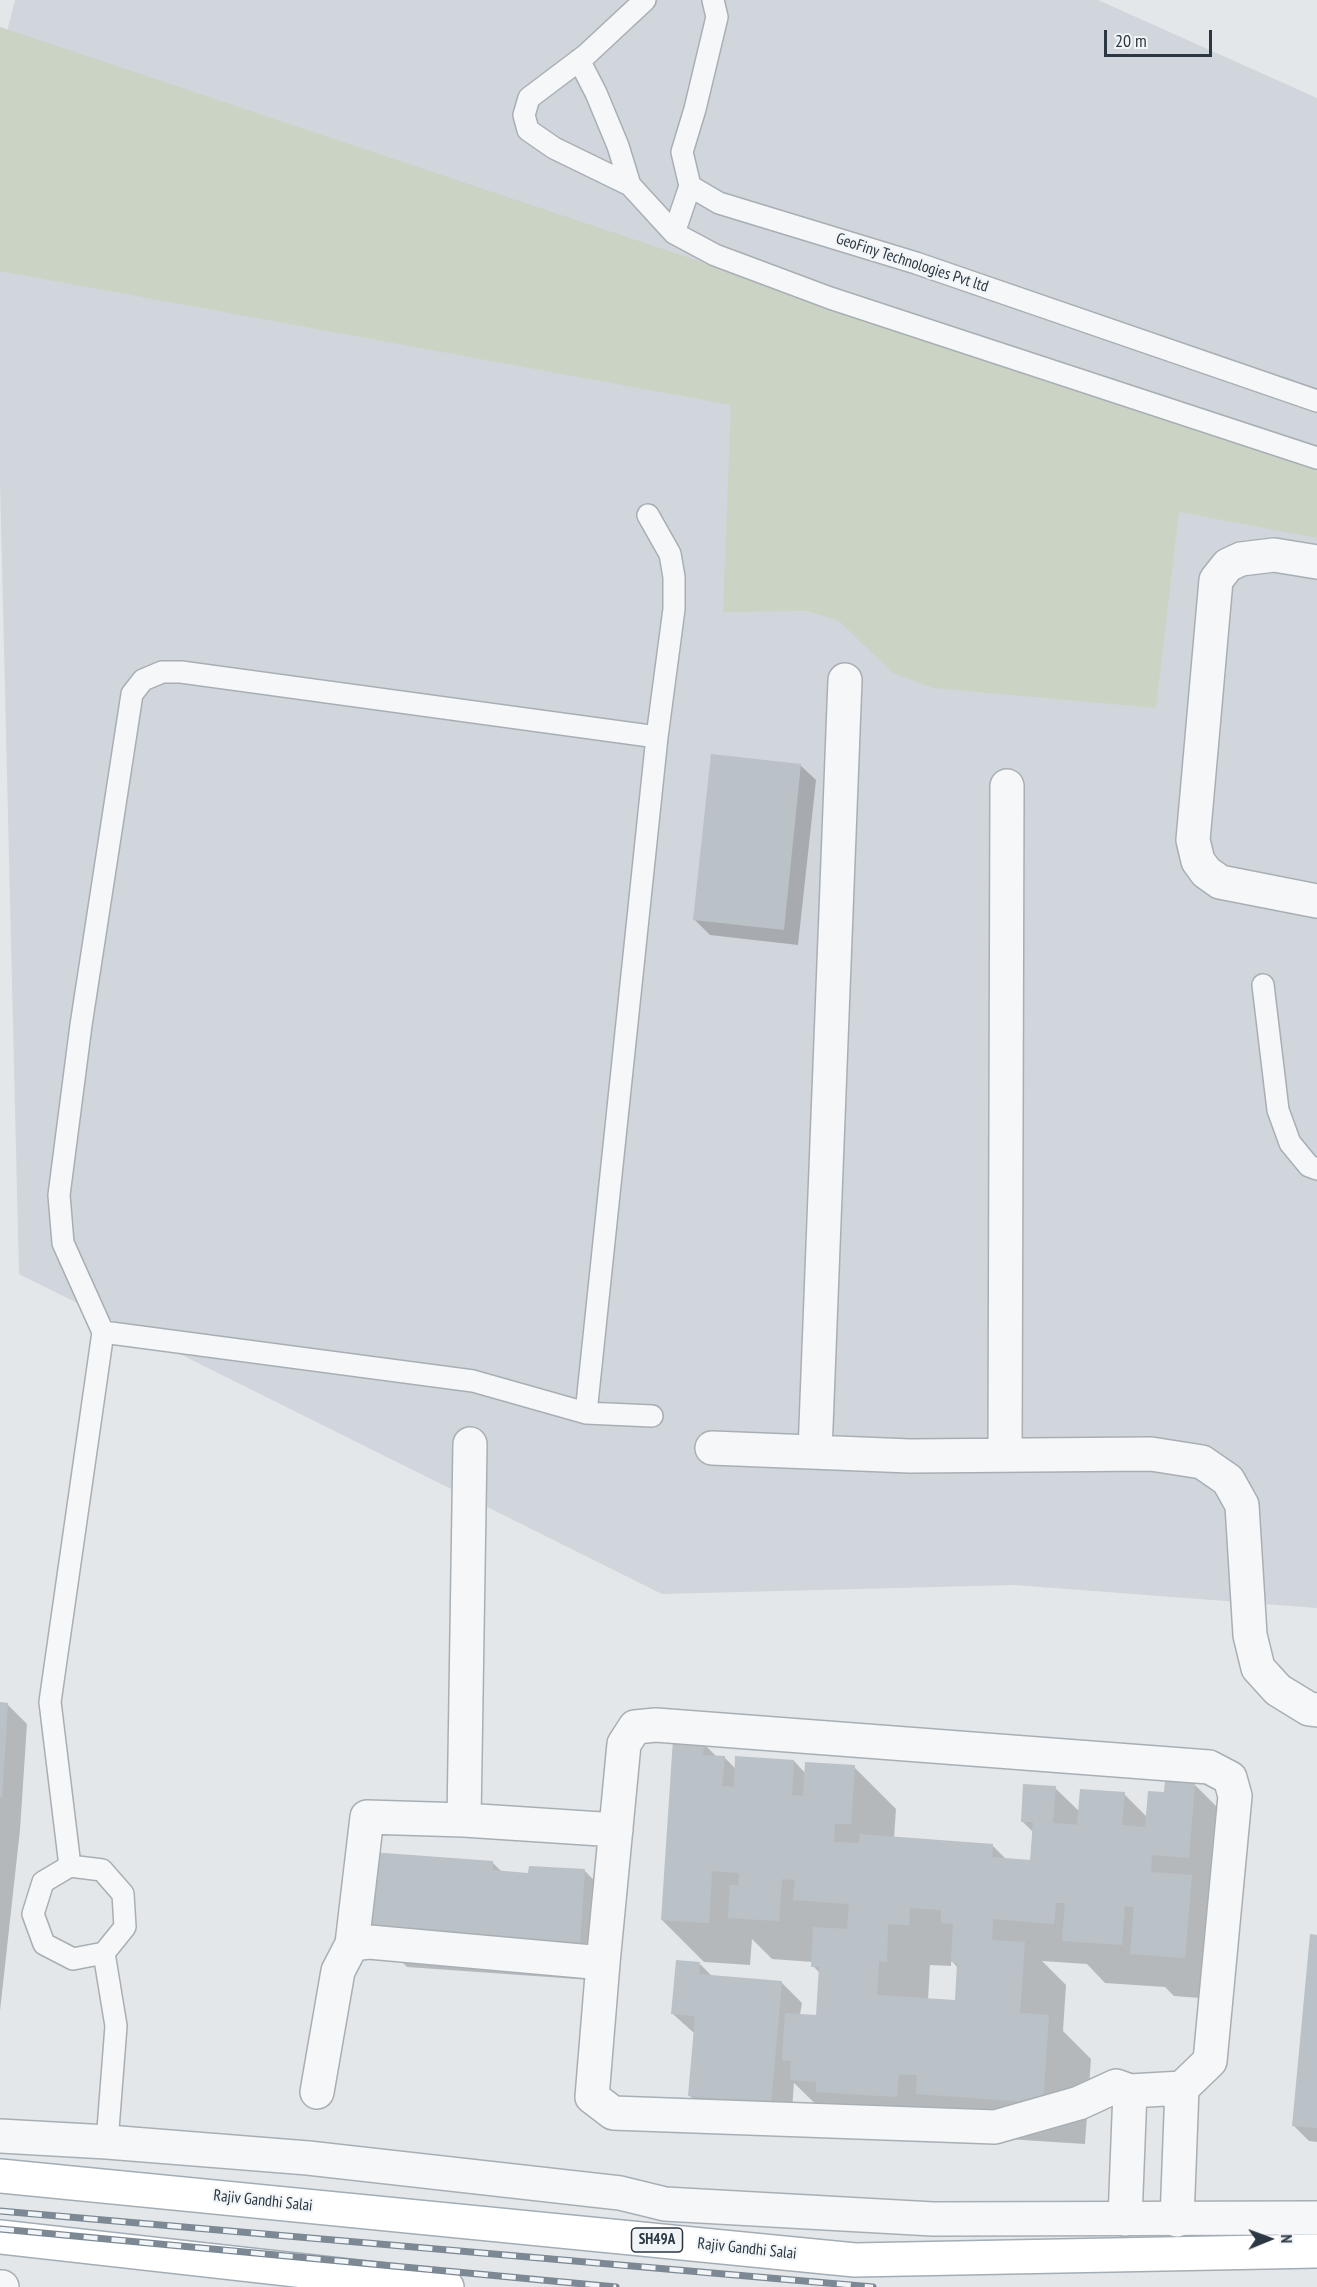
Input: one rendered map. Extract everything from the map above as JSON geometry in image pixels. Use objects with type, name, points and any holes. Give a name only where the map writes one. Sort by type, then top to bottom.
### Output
[{"type":"main road","name":"Rajiv Gandhi Salai","points":[[0,2176],[855,2260],[1317,2251]]},
{"type":"main road","points":[[0,2237],[447,2287]]},
{"type":"street","points":[[1317,562],[1274,555],[1241,559],[1228,565],[1216,580],[1193,840],[1198,861],[1206,872],[1220,882],[1317,901]]},
{"type":"street","points":[[815,1452],[845,680]]},
{"type":"street","points":[[1005,1455],[1007,786]]},
{"type":"street","points":[[464,1820],[470,1444]]},
{"type":"street","points":[[712,1448],[910,1456],[1151,1454],[1202,1462],[1228,1480],[1242,1505],[1250,1635],[1258,1668],[1278,1690],[1309,1709],[1317,1710]]},
{"type":"street","points":[[656,1725],[1209,1767],[1230,1778],[1235,1796],[1210,2061],[1182,2088],[1130,2091],[1116,2086],[1079,2103],[994,2127],[613,2113],[592,2097],[616,1830],[624,1744],[635,1727],[656,1725]]},
{"type":"street","points":[[317,2092],[338,1971],[352,1944],[367,1817],[464,1820],[616,1830]]},
{"type":"street","points":[[352,1944],[369,1942],[603,1963]]},
{"type":"street","points":[[1177,2220],[1182,2088]]},
{"type":"street","points":[[1125,2219],[1130,2091]]},
{"type":"street","points":[[0,2136],[308,2158],[620,2193],[665,2204],[933,2219],[1317,2218]]},
{"type":"lane","points":[[645,0],[579,60],[530,98],[524,115],[528,130],[554,148],[630,185],[674,233],[715,255],[830,298],[1317,458]]},
{"type":"lane","points":[[674,233],[690,186],[682,152],[717,17],[713,0]]},
{"type":"lane","points":[[579,60],[596,93],[618,146],[630,185]]},
{"type":"lane","name":"GeoFiny Technologies Pvt ltd","points":[[690,186],[719,203],[915,263],[1317,401]]},
{"type":"lane","points":[[586,1413],[657,737],[674,609],[674,577],[670,554],[648,515]]},
{"type":"lane","points":[[70,1866],[50,1702],[104,1332],[63,1243],[59,1195],[81,1025],[132,694],[143,680],[162,672],[181,672],[657,737]]},
{"type":"lane","points":[[1263,985],[1278,1110],[1290,1143],[1308,1166],[1317,1169]]},
{"type":"lane","points":[[104,1332],[473,1382],[586,1413],[652,1416]]},
{"type":"lane","points":[[70,1866],[102,1870],[123,1894],[124,1927],[104,1953],[73,1959],[44,1944],[33,1914],[43,1882],[70,1866]]},
{"type":"lane","points":[[104,1953],[116,2026],[107,2142]]},
{"type":"shaded area","points":[[15,0],[1098,0],[1317,98],[1317,1608],[1015,1585],[662,1594],[19,1274],[0,483],[0,59]]},
{"type":"green space","points":[[0,27],[1317,468],[1317,538],[1179,512],[1156,708],[933,688],[893,673],[838,620],[806,611],[723,612],[731,405],[0,271]]},
{"type":"building","points":[[711,754],[801,764],[784,930],[693,920]]},
{"type":"building","points":[[0,1702],[8,1703],[2,1797],[0,1797]]},
{"type":"building","points":[[673,1739],[704,1742],[703,1755],[725,1756],[722,1786],[734,1787],[735,1756],[794,1760],[792,1795],[803,1796],[805,1762],[855,1765],[851,1824],[835,1824],[834,1842],[859,1843],[860,1834],[993,1844],[992,1857],[1030,1860],[1033,1822],[1021,1822],[1023,1784],[1056,1786],[1053,1823],[1077,1825],[1080,1789],[1125,1792],[1122,1825],[1145,1827],[1148,1791],[1164,1792],[1165,1780],[1195,1782],[1189,1858],[1152,1855],[1151,1872],[1192,1875],[1185,1958],[1130,1954],[1134,1907],[1125,1906],[1122,1945],[1062,1941],[1065,1903],[1056,1903],[1054,1924],[993,1919],[992,1940],[1025,1942],[1020,2013],[1049,2015],[1043,2103],[916,2094],[917,2075],[899,2074],[897,2097],[816,2092],[816,2082],[790,2080],[791,2061],[782,2060],[785,2013],[816,2015],[819,1967],[811,1967],[813,1927],[847,1929],[849,1904],[793,1900],[795,1880],[782,1879],[779,1921],[728,1918],[730,1885],[738,1885],[739,1873],[712,1871],[709,1923],[661,1920]],"holes":[[[910,1908],[941,1910],[941,1923],[953,1924],[951,1962],[957,1963],[955,2000],[877,1995],[879,1961],[887,1962],[888,1924],[909,1925]]]},
{"type":"building","points":[[371,1852],[493,1861],[493,1870],[528,1873],[529,1866],[585,1869],[580,1943],[365,1928]]},
{"type":"building","points":[[1310,1934],[1317,1935],[1317,2128],[1292,2126]]},
{"type":"building","points":[[676,1960],[700,1962],[699,1974],[782,1981],[771,2104],[688,2096],[695,2016],[671,2014]]},
{"type":"railway","points":[[0,2211],[873,2287]]},
{"type":"railway","points":[[0,2229],[616,2287]]}]
